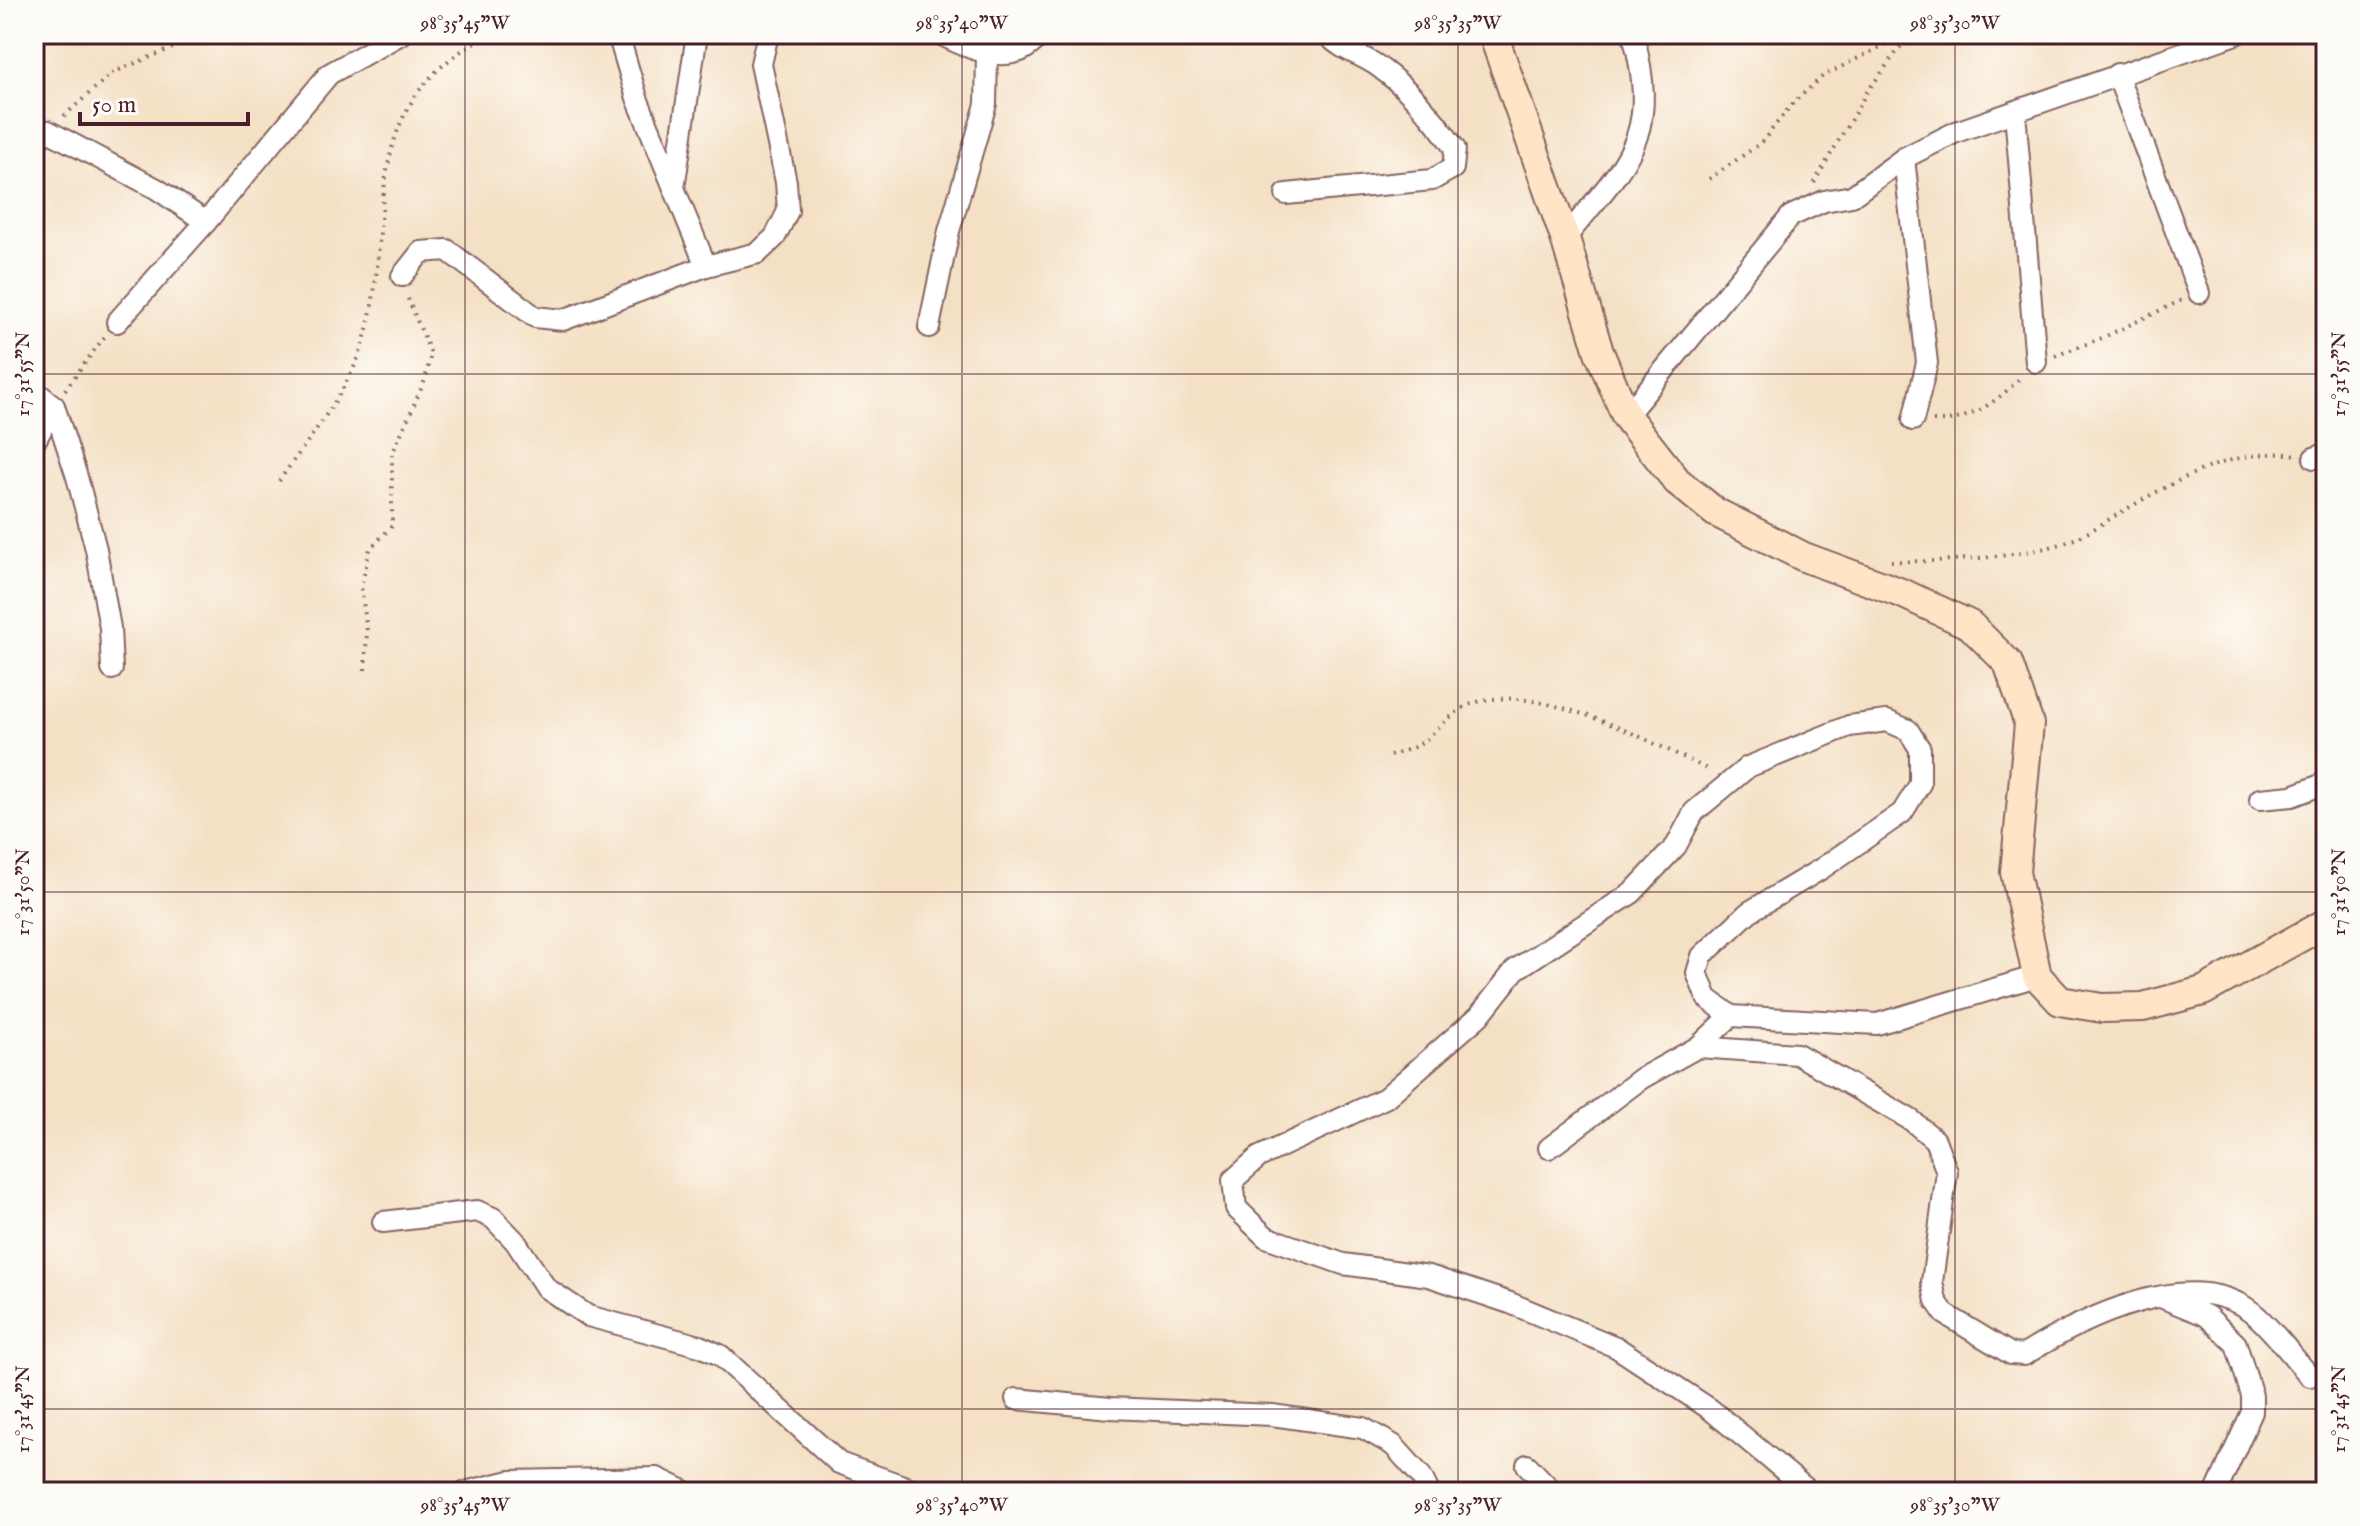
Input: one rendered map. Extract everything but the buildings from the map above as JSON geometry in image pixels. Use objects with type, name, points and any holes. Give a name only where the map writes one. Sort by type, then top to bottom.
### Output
[{"type":"main road","points":[[1493,34],[1565,238],[1599,352],[1626,416],[1677,481],[1715,512],[1804,557],[1904,594],[1970,625],[2008,663],[2029,724],[2015,872],[2037,976],[2060,1001],[2102,1008],[2143,1007],[2203,991],[2326,923]]},
{"type":"street","points":[[117,322],[206,222],[329,74],[401,34]]},
{"type":"street","points":[[618,34],[637,98],[673,192],[706,266]]},
{"type":"street","points":[[673,192],[697,34]]},
{"type":"street","points":[[402,276],[421,252],[447,250],[535,317],[563,320],[706,266],[758,253],[775,237],[788,211],[786,182],[761,64],[768,34]]},
{"type":"street","points":[[940,34],[987,54],[1014,54],[1031,47],[1040,34]]},
{"type":"street","points":[[1286,194],[1432,180],[1453,168],[1455,149],[1432,115],[1377,65],[1342,48],[1327,34]]},
{"type":"street","points":[[1565,238],[1629,160],[1643,119],[1642,69],[1633,34]]},
{"type":"street","points":[[1626,416],[1791,216],[1824,201],[1852,196],[1904,158],[1956,132],[2236,34]]},
{"type":"street","points":[[929,327],[949,231],[986,104],[987,54]]},
{"type":"street","points":[[2117,74],[2199,293]]},
{"type":"street","points":[[2015,112],[2036,362]]},
{"type":"street","points":[[41,137],[157,189],[206,222]]},
{"type":"street","points":[[1904,158],[1927,363],[1913,420]]},
{"type":"street","points":[[34,390],[54,406],[96,549],[110,628],[112,669]]},
{"type":"street","points":[[34,443],[54,406]]},
{"type":"street","points":[[1810,1492],[1710,1409],[1616,1347],[1510,1303],[1429,1276],[1343,1264],[1266,1237],[1236,1208],[1233,1180],[1259,1157],[1385,1098],[1479,1016],[1515,970],[1632,893],[1676,846],[1694,812],[1748,767],[1849,726],[1887,721],[1908,730],[1920,749],[1920,784],[1902,813],[1821,869],[1749,912],[1702,956],[1697,973],[1707,998],[1731,1016],[1877,1024],[2037,976]]},
{"type":"street","points":[[2260,799],[2292,796],[2326,783]]},
{"type":"street","points":[[1549,1148],[1642,1078],[1698,1047],[1731,1016]]},
{"type":"street","points":[[1698,1047],[1797,1054],[1911,1120],[1935,1140],[1947,1172],[1932,1282],[1936,1301],[1945,1314],[2011,1354],[2024,1355],[2102,1313],[2190,1292],[2228,1299],[2252,1313],[2310,1376]]},
{"type":"street","points":[[383,1222],[477,1211],[493,1218],[515,1241],[546,1288],[588,1316],[700,1346],[720,1355],[839,1463],[920,1492]]},
{"type":"street","points":[[2163,1298],[2207,1316],[2236,1344],[2252,1396],[2252,1412],[2216,1492]]},
{"type":"street","points":[[1016,1399],[1110,1408],[1272,1415],[1363,1428],[1393,1445],[1421,1476],[1429,1492]]},
{"type":"street","points":[[1527,1465],[1553,1492]]},
{"type":"street","points":[[465,1492],[510,1481],[657,1478],[686,1492]]},
{"type":"path","points":[[41,137],[112,73],[206,34]]},
{"type":"path","points":[[279,481],[326,413],[361,350],[372,307],[383,177],[406,110],[441,69],[468,45],[491,34]]},
{"type":"path","points":[[1709,179],[1761,143],[1793,103],[1823,76],[1908,34]]},
{"type":"path","points":[[1791,216],[1828,164],[1867,92],[1908,34]]},
{"type":"path","points":[[365,670],[367,631],[361,587],[370,549],[392,526],[392,454],[425,380],[431,354],[409,308],[402,276]]},
{"type":"path","points":[[1913,420],[1955,423],[2006,392],[2036,362],[2102,338],[2199,293]]},
{"type":"path","points":[[54,406],[117,322]]},
{"type":"path","points":[[1890,561],[1933,561],[2022,551],[2071,541],[2130,506],[2243,457],[2276,452],[2320,456]]},
{"type":"path","points":[[1390,756],[1423,743],[1467,706],[1497,698],[1511,699],[1600,719],[1731,781]]}]
